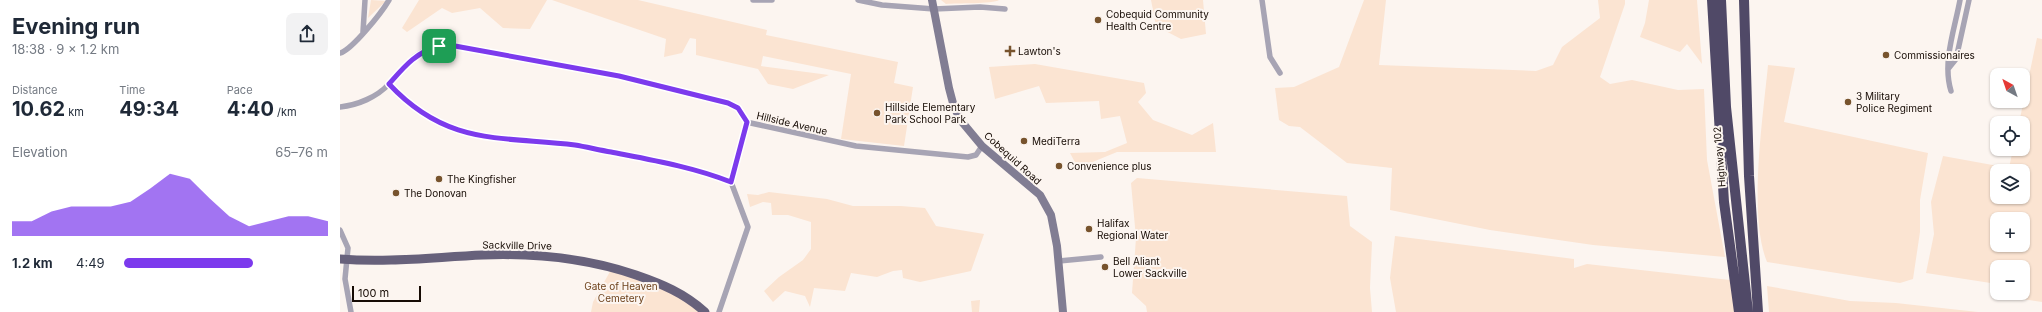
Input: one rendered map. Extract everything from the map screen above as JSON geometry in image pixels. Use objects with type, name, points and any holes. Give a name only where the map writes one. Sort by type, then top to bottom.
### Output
[{"type":"highway","points":[[1712,0],[1716,96],[1724,202],[1745,310]]},
{"type":"highway","name":"Highway 102","points":[[1721,0],[1726,107],[1745,310]]},
{"type":"highway","points":[[1744,0],[1749,176],[1758,312]]},
{"type":"main road","name":"Cobequid Road","points":[[932,0],[949,88],[954,107],[962,122],[982,146],[1040,196],[1051,216],[1059,261],[1063,312]]},
{"type":"main road","name":"Sackville Drive","points":[[344,259],[374,260],[507,254],[565,258],[612,268],[652,281],[687,297],[705,312]]},
{"type":"street","points":[[363,32],[365,0]]},
{"type":"street","points":[[340,53],[350,47],[389,0]]},
{"type":"street","points":[[753,0],[772,0]]},
{"type":"street","points":[[858,0],[882,5],[934,9],[980,7],[1005,9]]},
{"type":"street","points":[[1262,0],[1270,57],[1280,73]]},
{"type":"street","points":[[1951,91],[1948,69],[1960,0]]},
{"type":"street","points":[[1948,69],[1956,59],[1969,0]]},
{"type":"street","name":"Hillside Avenue","points":[[340,107],[367,99],[389,84],[412,58],[423,51],[439,46],[455,46],[619,76],[728,103],[738,108],[747,122],[856,146],[968,157],[976,155],[982,146]]},
{"type":"street","points":[[389,84],[400,96],[427,116],[464,132],[485,137],[577,145],[667,163],[716,176],[731,182]]},
{"type":"street","points":[[719,312],[748,227],[731,182],[747,122]]},
{"type":"street","points":[[340,230],[346,242],[344,259],[351,312]]},
{"type":"street","points":[[1059,261],[1101,257]]},
{"type":"green space","points":[[371,0],[386,1],[368,18]]},
{"type":"green space","points":[[419,0],[547,0],[530,29],[503,28],[480,8],[452,13],[442,8],[407,32],[402,28]]},
{"type":"green space","points":[[552,0],[638,0],[767,30],[766,35],[898,62],[894,83],[913,87],[904,146],[841,139],[851,74],[763,56],[761,66],[829,75],[793,89],[768,84],[758,69],[696,55],[696,39],[690,38],[682,53],[664,57],[666,39]]},
{"type":"green space","points":[[941,0],[999,0],[982,3],[946,4]]},
{"type":"green space","points":[[1151,0],[1203,0],[1206,34],[1181,39],[1156,26]]},
{"type":"green space","points":[[1364,0],[1386,0],[1379,65],[1536,71],[1553,65],[1562,47],[1600,18],[1598,0],[1625,0],[1625,4],[1600,77],[1610,84],[1632,80],[1678,90],[1704,89],[1707,160],[1725,257],[1593,245],[1490,230],[1390,210],[1392,168],[1347,163],[1300,127],[1289,126],[1279,120],[1275,88],[1294,87],[1339,67]]},
{"type":"green space","points":[[1649,0],[1697,0],[1702,64],[1687,44],[1680,52],[1640,37],[1645,23]]},
{"type":"green space","points":[[2037,38],[2042,39],[2042,302],[2028,300],[2030,300],[2030,260],[1990,260],[1990,283],[1926,273],[1934,234],[1931,202],[1943,156],[1990,165],[1990,204],[2030,204],[2030,164],[2010,164],[2012,156],[2030,156],[2030,116],[2020,116],[2022,108],[2030,108],[2030,71]]},
{"type":"green space","points":[[1035,64],[1144,83],[1146,93],[1138,102],[1153,120],[1192,135],[1213,123],[1216,152],[1117,152],[1078,168],[1070,153],[1105,152],[1127,143],[1120,116],[1101,119],[1099,101],[1046,103],[1039,86],[995,99],[989,67]]},
{"type":"green space","points":[[1768,65],[1795,68],[1784,122],[1928,153],[1920,200],[1920,232],[1913,279],[1900,283],[1767,262],[1761,242],[1758,219],[1758,166]]},
{"type":"green space","points":[[1137,178],[1347,196],[1350,226],[1372,242],[1370,288],[1372,312],[1147,312],[1146,306],[1132,293],[1136,238],[1131,183]]},
{"type":"green space","points":[[769,192],[827,199],[853,206],[901,206],[925,208],[936,226],[984,234],[971,271],[920,282],[903,278],[902,270],[893,271],[877,277],[851,273],[845,291],[814,288],[810,307],[805,296],[785,291],[773,302],[764,291],[779,277],[803,260],[811,249],[811,222],[788,215],[772,215],[771,203],[763,202],[750,207],[747,194],[758,195]]},
{"type":"green space","points":[[1395,236],[1574,259],[1574,268],[1587,264],[1730,280],[1735,312],[1396,312],[1390,278]]},
{"type":"green space","name":"Gate of Heaven Cemetery","points":[[612,268],[652,281],[705,312],[591,312],[593,302]]},
{"type":"green space","points":[[1767,286],[1850,301],[1896,303],[1978,312],[1769,312]]},
{"type":"green space","points":[[980,300],[979,312],[972,312],[971,301]]},
{"type":"place","name":"Cobequid Community Health Centre","points":[[1098,20]]},
{"type":"place","name":"Lawton's","points":[[1010,51]]},
{"type":"place","name":"Commissionaires","points":[[1886,55]]},
{"type":"place","name":"3 Military Police Regiment","points":[[1848,102]]},
{"type":"place","name":"Hillside Elementary Park School Park","points":[[877,113]]},
{"type":"place","name":"MediTerra","points":[[1024,141]]},
{"type":"place","name":"Convenience plus","points":[[1059,166]]},
{"type":"place","name":"The Kingfisher","points":[[439,179]]},
{"type":"place","name":"The Donovan","points":[[396,193]]},
{"type":"place","name":"Halifax Regional Water","points":[[1089,229]]},
{"type":"place","name":"Bell Aliant Lower Sackville","points":[[1105,267]]},
{"type":"route","points":[[439,46],[455,46],[479,52],[619,76],[728,103],[738,108],[747,122],[731,182],[690,169],[577,145],[485,137],[464,132],[445,125],[427,116],[400,96],[389,84],[412,58],[423,51],[439,46]]}]
